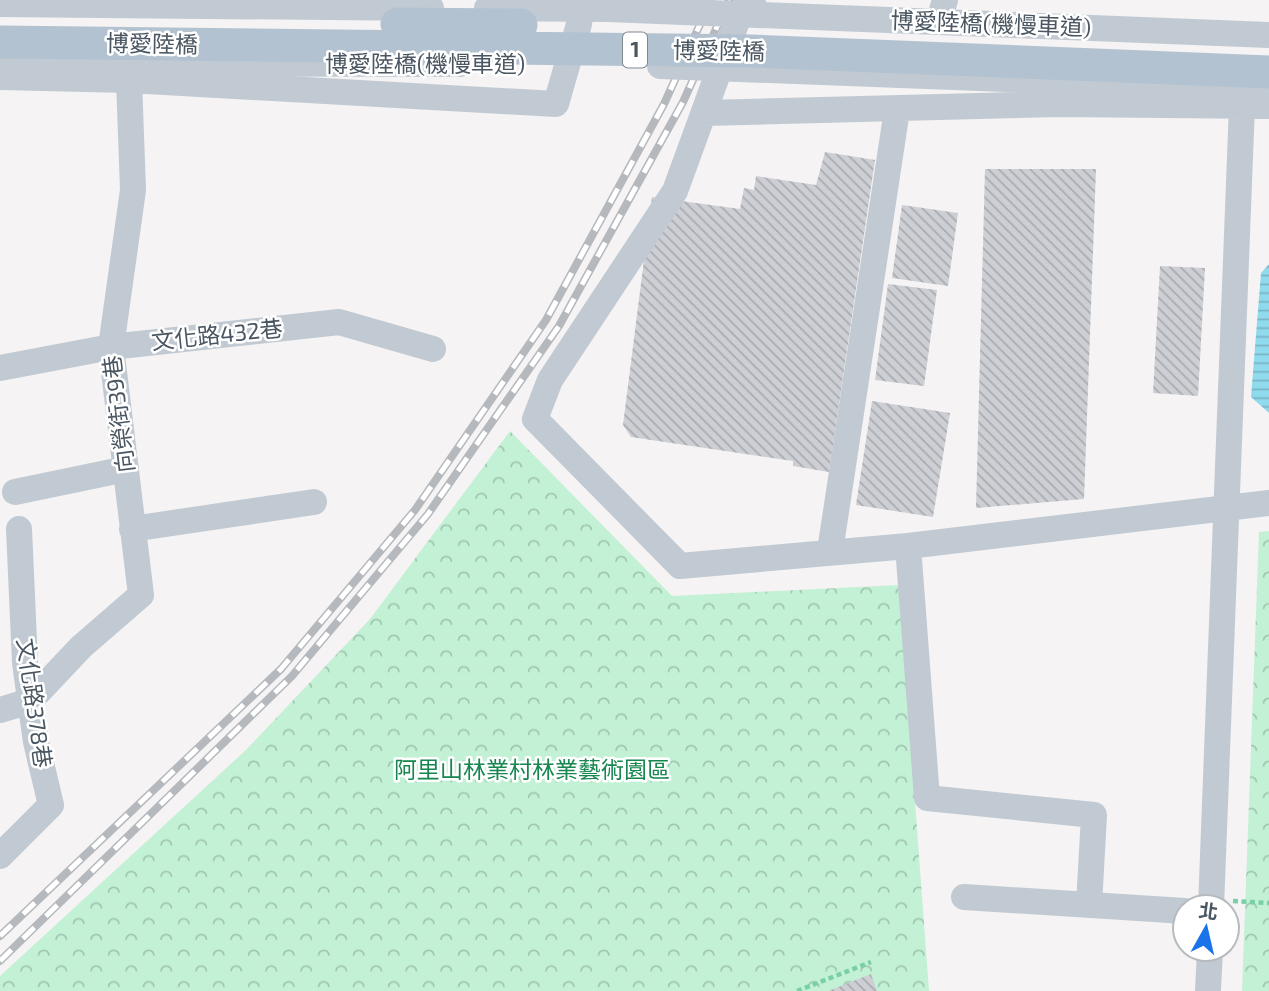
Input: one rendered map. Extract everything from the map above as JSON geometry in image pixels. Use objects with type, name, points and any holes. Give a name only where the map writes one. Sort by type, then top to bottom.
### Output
[{"type":"main road","name":"博愛陸橋","points":[[0,22],[739,29],[1269,50]]},
{"type":"main road","name":"博愛陸橋","points":[[0,42],[751,51],[1269,72]]},
{"type":"street","points":[[0,77],[129,80],[556,104],[579,24],[582,0]]},
{"type":"street","points":[[1269,23],[1071,16],[943,5],[744,2],[676,191],[550,380],[535,419],[680,566],[908,546],[1269,503]]},
{"type":"street","name":"博愛陸橋(機慢車道)","points":[[0,4],[608,9],[1269,35]]},
{"type":"street","name":"博愛陸橋(機慢車道)","points":[[0,63],[639,65],[1269,89]]},
{"type":"street","name":"向榮街39巷","points":[[30,701],[81,647],[141,595],[111,347],[133,190],[129,80]]},
{"type":"street","points":[[705,113],[1059,104],[1269,106]]},
{"type":"street","points":[[1211,893],[1242,106]]},
{"type":"street","points":[[830,551],[897,110]]},
{"type":"street","name":"文化路432巷","points":[[0,368],[111,347],[339,322],[433,349]]},
{"type":"street","points":[[15,492],[126,469]]},
{"type":"street","points":[[132,529],[314,502]]},
{"type":"street","name":"文化路378巷","points":[[0,856],[51,805],[36,742],[25,663],[19,529]]},
{"type":"street","points":[[908,546],[927,798],[1094,815],[1089,905]]},
{"type":"street","points":[[0,710],[30,701]]},
{"type":"street","points":[[964,897],[1171,910]]},
{"type":"street","points":[[1208,991],[1209,963]]},
{"type":"path","points":[[1241,903],[1269,903]]},
{"type":"path","points":[[797,991],[871,962]]},
{"type":"green space","name":"阿里山林業村林業藝術園區","points":[[510,431],[672,596],[899,585],[929,991],[0,991],[0,976],[246,750],[370,619]]},
{"type":"green space","points":[[1269,531],[1269,991],[1242,991],[1259,532]]},
{"type":"water","points":[[1269,264],[1269,413],[1251,397],[1261,273]]},
{"type":"building","points":[[825,152],[875,160],[829,472],[793,466],[793,461],[631,437],[623,425],[652,197],[740,209],[744,188],[754,190],[756,176],[816,185]]},
{"type":"building","points":[[985,169],[1096,169],[1084,499],[976,508]]},
{"type":"building","points":[[902,205],[958,213],[948,286],[892,278]]},
{"type":"building","points":[[1160,266],[1205,268],[1198,396],[1153,393]]},
{"type":"building","points":[[888,284],[937,290],[924,386],[875,380]]},
{"type":"building","points":[[872,401],[950,413],[933,517],[856,505]]},
{"type":"building","points":[[871,974],[877,991],[828,991]]},
{"type":"railway","points":[[0,936],[281,669],[415,510],[546,320],[664,104],[711,0]]},
{"type":"railway","points":[[0,961],[292,676],[428,514],[559,326],[683,102],[729,0]]}]
